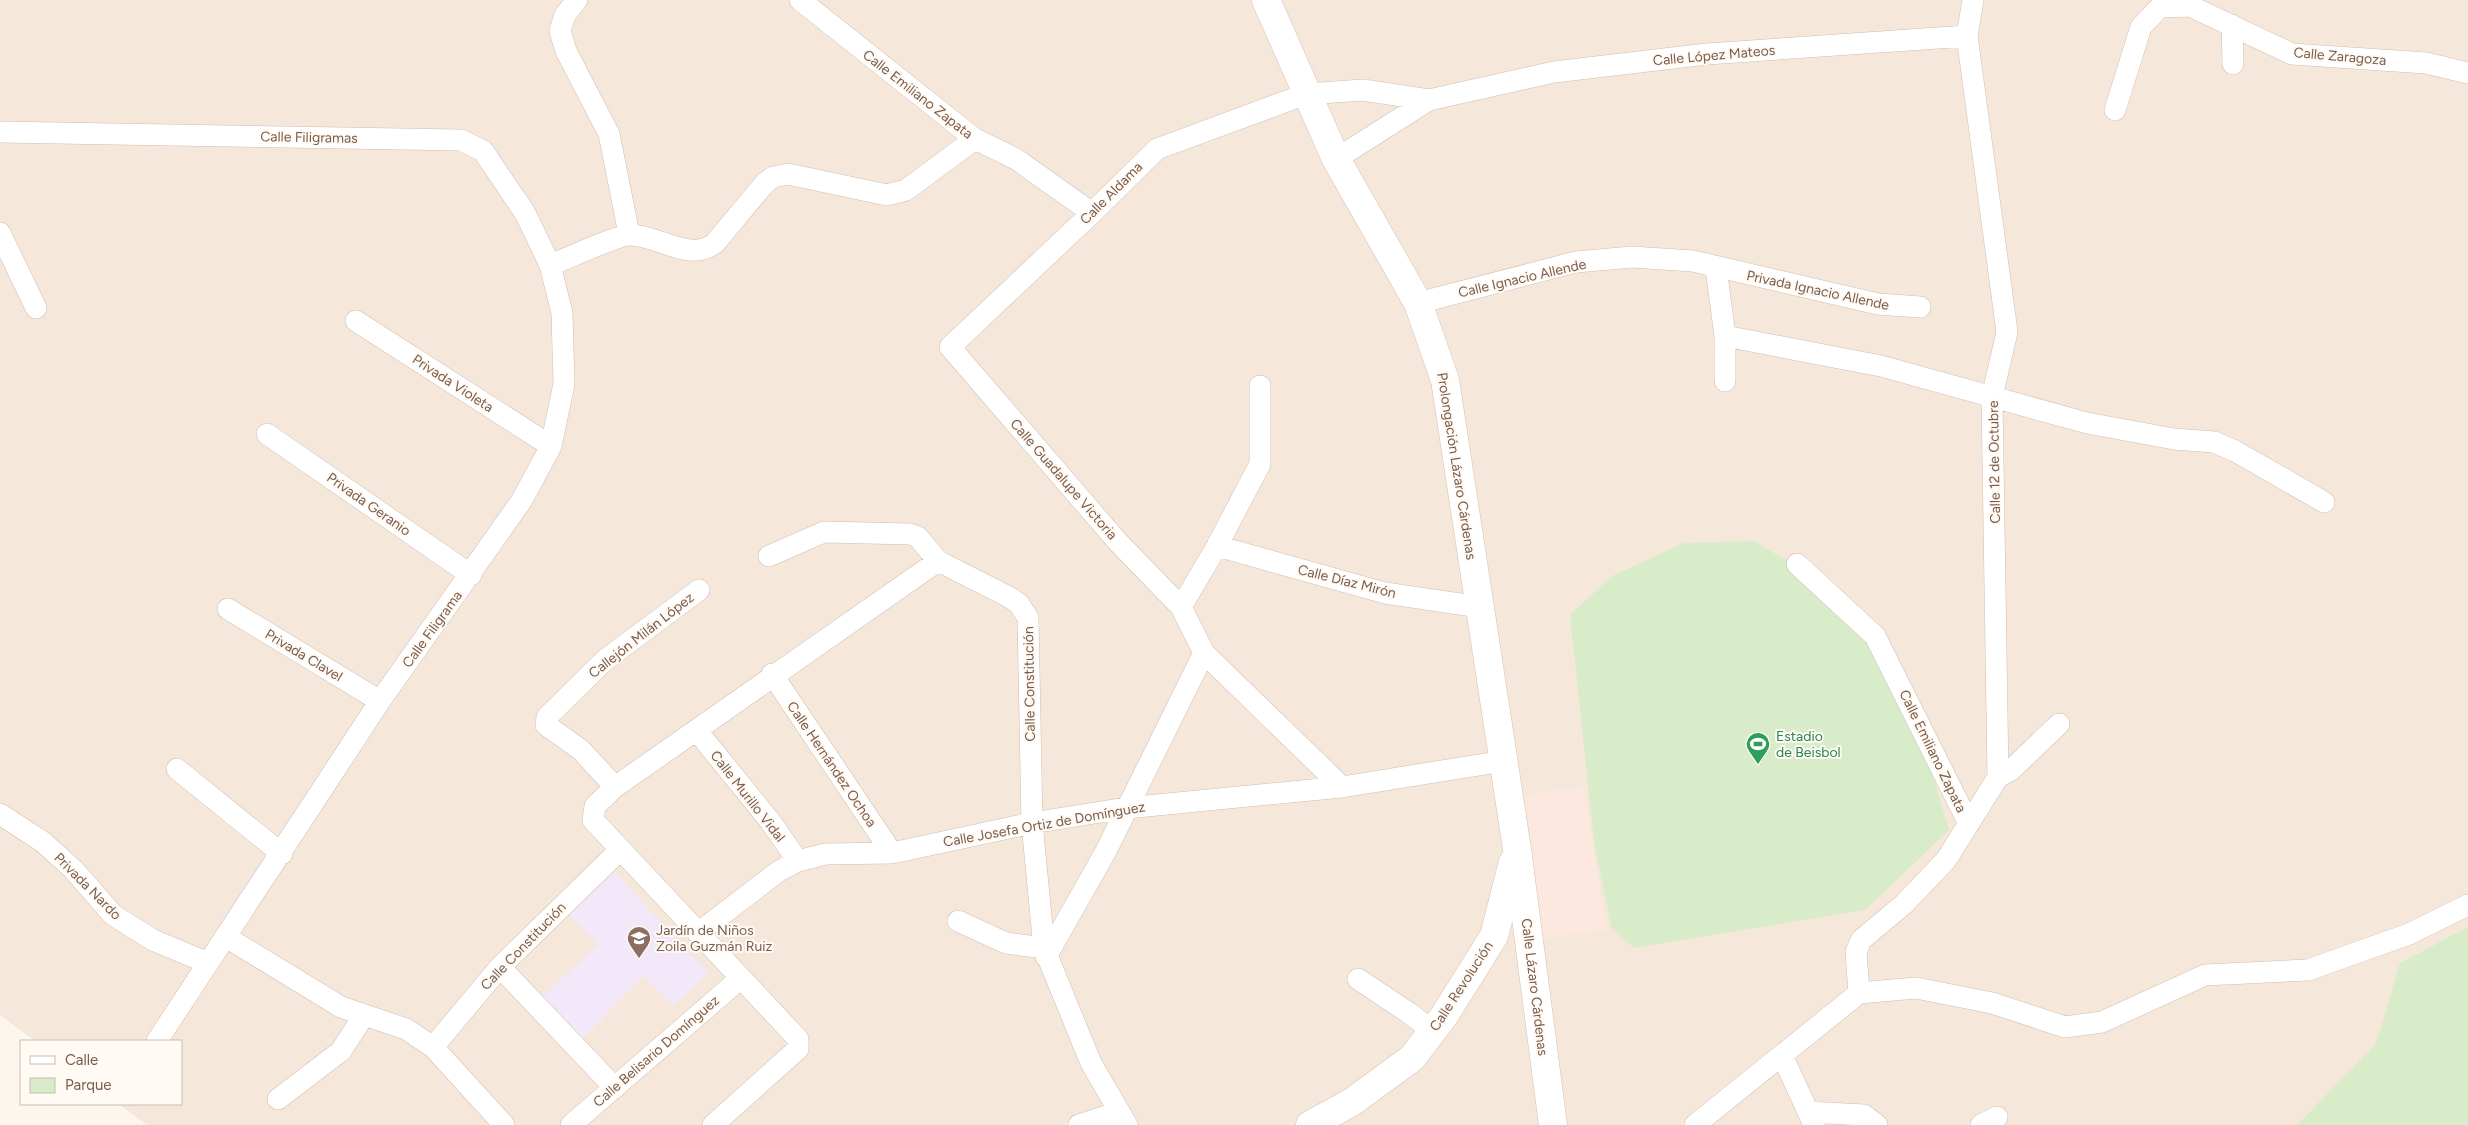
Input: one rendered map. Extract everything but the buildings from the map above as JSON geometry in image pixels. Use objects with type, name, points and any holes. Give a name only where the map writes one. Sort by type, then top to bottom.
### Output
[{"type":"main road","name":"Prolongación Lázaro Cárdenas","points":[[1266,0],[1336,159],[1418,303],[1446,380],[1517,849]]},
{"type":"main road","name":"Calle Revolución","points":[[1310,1125],[1352,1102],[1412,1058],[1433,1031],[1494,936],[1517,849]]},
{"type":"main road","name":"Calle Lázaro Cárdenas","points":[[1517,849],[1553,1125]]},
{"type":"street","points":[[577,0],[565,16],[560,30],[566,51],[609,134],[629,234]]},
{"type":"street","name":"Calle Emiliano Zapata","points":[[800,0],[975,139],[1016,159],[1092,213]]},
{"type":"street","points":[[1967,36],[1973,0]]},
{"type":"street","points":[[2115,110],[2141,27],[2158,3]]},
{"type":"street","name":"Calle Zaragoza","points":[[2158,3],[2190,6],[2292,54],[2426,63],[2468,73]]},
{"type":"street","points":[[2232,26],[2233,64]]},
{"type":"street","name":"Calle López Mateos","points":[[1336,159],[1429,100],[1554,72],[1688,56],[1967,36]]},
{"type":"street","name":"Calle 12 de Octubre","points":[[1967,36],[2007,332],[1992,397],[1998,777]]},
{"type":"street","name":"Calle López Mateos","points":[[1306,94],[1363,90],[1429,100]]},
{"type":"street","name":"Calle Aldama","points":[[950,347],[1157,149],[1306,94]]},
{"type":"street","name":"Calle Filigramas","points":[[0,132],[462,140],[483,151],[525,213],[550,265]]},
{"type":"street","points":[[550,265],[629,234],[696,252],[708,249],[773,176],[788,174],[887,195],[898,193],[906,190],[975,139]]},
{"type":"street","points":[[0,234],[36,308]]},
{"type":"street","name":"Calle Ignacio Allende","points":[[1418,303],[1576,262],[1632,257],[1693,261],[1716,268]]},
{"type":"street","name":"Calle Filigrama","points":[[158,1040],[282,854],[380,701],[471,575],[522,500],[551,446],[564,384],[562,313],[550,265]]},
{"type":"street","points":[[1716,268],[1725,336],[1725,381]]},
{"type":"street","name":"Privada Ignacio Allende","points":[[1716,268],[1878,304],[1920,307]]},
{"type":"street","name":"Privada Violeta","points":[[356,321],[551,446]]},
{"type":"street","points":[[1725,336],[1881,366],[2087,423],[2174,439],[2214,442],[2235,451],[2324,502]]},
{"type":"street","name":"Calle Guadalupe Victoria","points":[[950,347],[1117,541],[1181,607],[1204,653]]},
{"type":"street","points":[[1181,607],[1217,546],[1260,464],[1260,386]]},
{"type":"street","name":"Privada Geranio","points":[[267,434],[471,575]]},
{"type":"street","points":[[713,1125],[798,1049],[798,1039],[592,820],[594,806],[614,787],[697,731],[772,674],[938,561],[918,537],[905,533],[824,532],[769,556]]},
{"type":"street","name":"Calle Díaz Mirón","points":[[1217,546],[1385,593],[1480,607]]},
{"type":"street","name":"Calle Constitución","points":[[938,561],[1009,597],[1018,604],[1028,618],[1032,823],[1045,953],[1091,1063],[1123,1118]]},
{"type":"street","name":"Calle Emiliano Zapata","points":[[1797,564],[1876,636],[1969,824],[1946,860],[1904,904],[1861,940],[1856,952],[1855,968],[1859,992]]},
{"type":"street","name":"Callejón Milán López","points":[[614,787],[581,750],[546,726],[547,717],[605,660],[699,590]]},
{"type":"street","name":"Privada Clavel","points":[[228,609],[380,701]]},
{"type":"street","points":[[958,921],[1006,943],[1045,953],[1106,851],[1204,653],[1342,787]]},
{"type":"street","name":"Calle Hernández Ochoa","points":[[772,674],[892,853]]},
{"type":"street","points":[[1969,824],[1998,777],[2011,770],[2059,724]]},
{"type":"street","name":"Calle Murillo Vidal","points":[[697,731],[770,821],[798,861]]},
{"type":"street","name":"Calle Josefa Ortiz de Domínguez","points":[[698,933],[779,871],[798,861],[825,854],[892,853],[1032,823],[1126,808],[1342,787],[1504,761]]},
{"type":"street","points":[[177,769],[282,854]]},
{"type":"street","name":"Privada Nardo","points":[[0,814],[43,842],[73,869],[113,915],[152,940],[208,964]]},
{"type":"street","name":"Calle Constitución","points":[[433,1047],[500,967],[620,850]]},
{"type":"street","points":[[1695,1125],[1859,992],[1916,988],[1992,1002],[2065,1027],[2102,1022],[2205,975],[2308,970],[2409,934],[2468,905]]},
{"type":"street","points":[[226,937],[341,1007],[406,1029],[433,1047],[504,1125]]},
{"type":"street","points":[[500,967],[615,1088]]},
{"type":"street","name":"Calle Belisario Domínguez","points":[[572,1125],[741,978]]},
{"type":"street","points":[[1358,979],[1433,1031]]},
{"type":"street","points":[[278,1099],[341,1051],[364,1015]]},
{"type":"street","points":[[1782,1055],[1811,1118],[1864,1115],[1877,1125]]},
{"type":"street","points":[[1079,1125],[1123,1118]]},
{"type":"shaded area","points":[[0,0],[2468,0],[2468,1125],[147,1125],[119,1105],[182,1105],[182,1040],[34,1040],[0,1015]]},
{"type":"shaded area","points":[[1584,787],[1606,930],[1539,939],[1520,795]]},
{"type":"shaded area","name":"Jardín de Niños Zoila Guzmán Ruiz","points":[[614,872],[708,973],[674,1006],[644,976],[583,1038],[542,997],[598,945],[569,914]]},
{"type":"green space","name":"Estadio de Beisbol","points":[[1754,541],[1840,592],[1911,700],[1949,830],[1865,910],[1634,948],[1611,927],[1594,842],[1570,615],[1612,576],[1684,543]]},
{"type":"green space","points":[[2468,927],[2468,1125],[2297,1125],[2376,1044],[2400,963]]},
{"type":"place","name":"Estadio de Beisbol","points":[[1758,765]]},
{"type":"place","name":"Jardín de Niños Zoila Guzmán Ruiz","points":[[639,959]]}]
